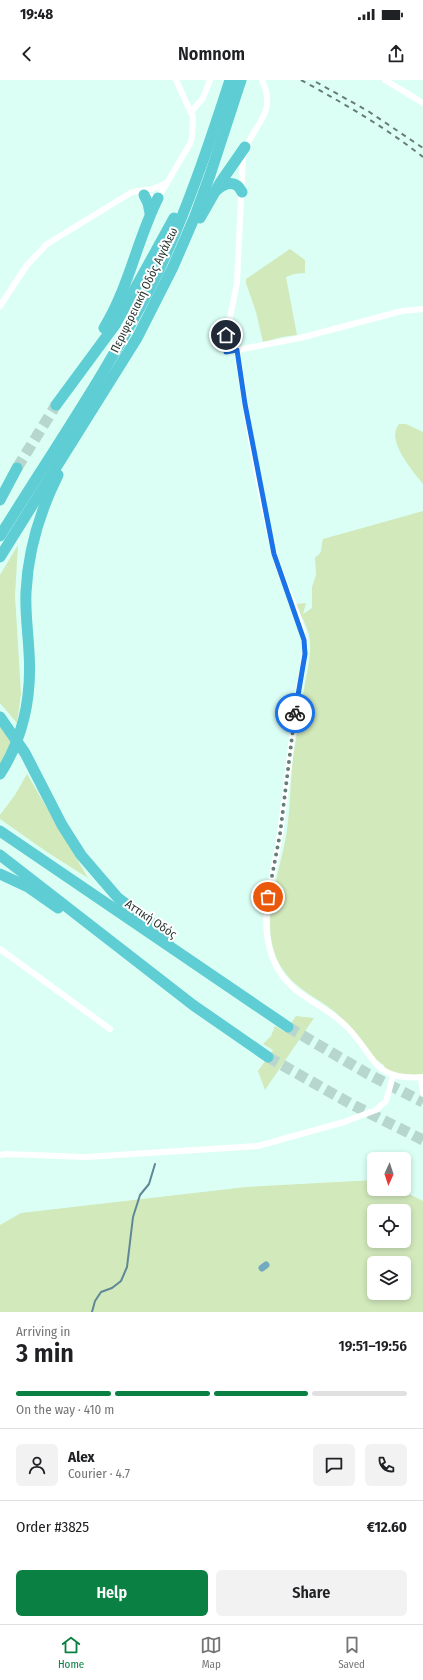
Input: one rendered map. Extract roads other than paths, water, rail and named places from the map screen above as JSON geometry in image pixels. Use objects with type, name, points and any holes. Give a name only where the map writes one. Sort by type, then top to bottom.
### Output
[{"type":"highway","name":"Περιφερειακή Οδός Αιγάλεω","points":[[0,536],[110,359],[144,298],[174,237],[207,151],[230,80]]},
{"type":"highway","name":"Περιφερειακή Οδός Αιγάλεω","points":[[0,557],[138,338],[155,300],[173,267],[194,216],[210,175],[242,80]]},
{"type":"highway","points":[[155,300],[169,283],[202,213],[245,148]]},
{"type":"highway","points":[[56,405],[115,326],[162,243],[192,175],[207,151]]},
{"type":"highway","points":[[213,195],[227,183],[236,185],[242,192]]},
{"type":"highway","points":[[144,195],[148,203],[150,213]]},
{"type":"highway","points":[[68,389],[117,303],[150,213],[158,198]]},
{"type":"highway","points":[[0,774],[16,748],[27,711],[30,667],[26,594],[29,563],[35,534],[55,481],[83,432],[98,400]]},
{"type":"highway","points":[[0,500],[17,468]]},
{"type":"highway","points":[[1,718],[18,741],[62,825],[91,868],[118,898],[154,925],[175,952]]},
{"type":"highway","name":"Αττική Οδός","points":[[0,832],[175,952],[288,1027]]},
{"type":"highway","points":[[0,855],[193,1005],[268,1056]]},
{"type":"highway","points":[[0,874],[28,887],[120,948]]},
{"type":"street","points":[[132,192],[158,198],[191,142],[193,128],[191,112],[176,80]]},
{"type":"street","points":[[191,112],[203,98],[210,80]]},
{"type":"street","points":[[262,80],[267,91],[268,104],[264,116],[245,148],[237,283],[225,341],[226,352],[300,338],[402,311],[423,309]]},
{"type":"street","points":[[385,80],[423,103]]},
{"type":"street","points":[[0,306],[27,265],[40,250],[55,239],[132,192],[152,189],[167,183]]},
{"type":"street","points":[[237,350],[245,404],[274,554],[284,585],[303,631],[305,647],[280,834],[268,897],[266,916],[268,942],[272,957],[290,986],[340,1020],[379,1068],[393,1076],[422,1078],[423,1094]]},
{"type":"street","points":[[0,949],[110,1029]]},
{"type":"street","points":[[0,1155],[86,1157],[240,1148],[272,1143],[376,1110],[386,1101],[393,1076]]},
{"type":"waterway","points":[[92,1312],[95,1301],[101,1292],[112,1288],[121,1281],[127,1267],[133,1217],[140,1195],[149,1184],[155,1164]]},
{"type":"waterway","points":[[262,1268],[266,1265]]},
{"type":"tunnel","points":[[17,468],[56,405]]},
{"type":"tunnel","points":[[288,1027],[368,1074],[423,1102]]},
{"type":"tunnel","points":[[268,1057],[351,1104],[423,1140]]},
{"type":"railway","points":[[301,80],[364,116],[423,157]]},
{"type":"railway","points":[[316,82],[368,111],[423,148]]}]
